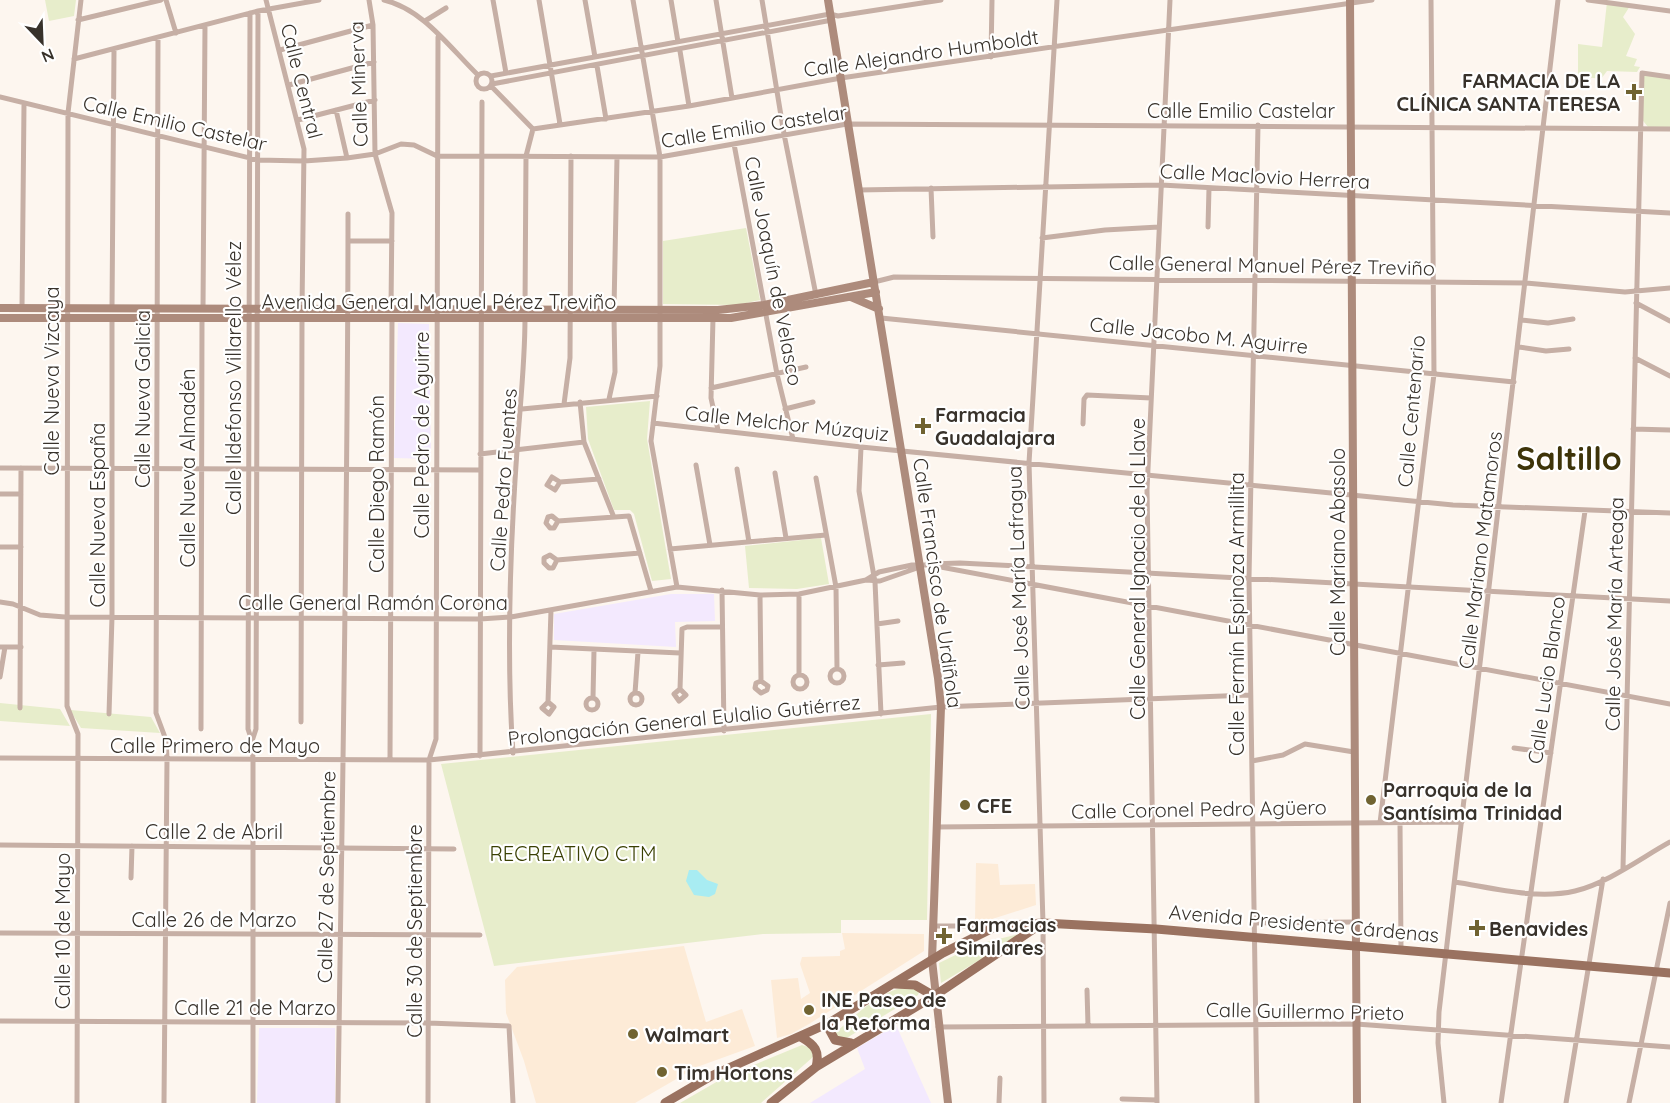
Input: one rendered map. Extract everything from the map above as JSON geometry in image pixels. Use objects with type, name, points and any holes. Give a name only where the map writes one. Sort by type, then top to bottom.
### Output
[{"type":"main road","name":"Calle Francisco de Urdiñola","points":[[828,0],[833,17],[847,124],[902,450],[926,566],[941,707],[932,960],[934,996],[948,1103]]},
{"type":"main road","name":"Calle Mariano Abasolo","points":[[1350,2],[1357,1103]]},
{"type":"main road","name":"Avenida General Manuel Pérez Treviño","points":[[0,308],[112,313],[660,313],[765,309],[874,282]]},
{"type":"main road","name":"Avenida General Manuel Pérez Treviño","points":[[660,313],[713,318],[876,292]]},
{"type":"main road","points":[[850,297],[880,314]]},
{"type":"main road","name":"Avenida General Manuel Pérez Treviño","points":[[0,318],[67,312]]},
{"type":"main road","points":[[771,1103],[816,1067],[853,1042],[934,996],[1042,923]]},
{"type":"main road","name":"Avenida Presidente Cárdenas","points":[[997,927],[1042,923],[1156,929],[1670,973]]},
{"type":"main road","points":[[665,1103],[711,1076],[829,1023],[932,960],[997,927]]},
{"type":"main road","points":[[892,984],[910,983],[934,996]]},
{"type":"main road","points":[[829,1023],[831,1035],[835,1040],[847,1044],[853,1042]]},
{"type":"main road","points":[[801,1037],[816,1048],[818,1054],[816,1067]]},
{"type":"street","name":"Calle Nueva Vizcaya","points":[[78,760],[77,729],[66,706],[65,617],[68,113],[81,0]]},
{"type":"street","points":[[78,20],[160,0]]},
{"type":"street","points":[[166,0],[176,33]]},
{"type":"street","name":"Calle Central","points":[[266,0],[304,144],[301,722]]},
{"type":"street","points":[[74,59],[258,11],[319,0]]},
{"type":"street","name":"Calle Minerva","points":[[369,0],[373,24],[375,154],[391,205],[391,313]]},
{"type":"street","points":[[384,0],[405,7],[425,21],[438,37],[478,75]]},
{"type":"street","points":[[493,0],[506,73]]},
{"type":"street","points":[[539,0],[560,124]]},
{"type":"street","points":[[585,0],[595,57]]},
{"type":"street","points":[[633,0],[650,113],[660,157],[660,366],[651,441],[677,587]]},
{"type":"street","points":[[671,0],[678,42]]},
{"type":"street","points":[[716,0],[732,98]]},
{"type":"street","points":[[762,0],[784,134],[816,295]]},
{"type":"street","points":[[833,17],[680,51],[491,85],[485,89],[479,88],[476,83],[478,75],[484,72],[490,76],[766,25],[941,0]]},
{"type":"street","points":[[991,57],[992,0]]},
{"type":"street","name":"Calle José María Lafragua","points":[[1044,1103],[1040,826],[1029,463],[1057,0]]},
{"type":"street","name":"Calle General Ignacio de la Llave","points":[[1157,1101],[1148,475],[1170,0]]},
{"type":"street","name":"Calle Alejandro Humboldt","points":[[533,129],[650,113],[841,78],[1372,0]]},
{"type":"street","name":"Calle Centenario","points":[[1380,822],[1434,374],[1431,0]]},
{"type":"street","name":"Calle Mariano Matamoros","points":[[1444,1103],[1438,1029],[1558,0]]},
{"type":"street","points":[[1588,0],[1670,11]]},
{"type":"street","points":[[425,21],[446,8]]},
{"type":"street","name":"Calle Ildefonso Villarello Vélez","points":[[253,1103],[253,760],[252,741],[248,729],[247,618],[248,396],[258,160],[258,11]]},
{"type":"street","name":"Calle Ildefonso Villarello Vélez","points":[[250,13],[249,157],[256,395],[256,729],[252,741]]},
{"type":"street","points":[[280,50],[373,24]]},
{"type":"street","name":"Calle Nueva Almadén","points":[[201,729],[205,25]]},
{"type":"street","name":"Calle Pedro de Aguirre","points":[[429,760],[436,740],[438,37]]},
{"type":"street","name":"Calle Nueva Galicia","points":[[158,38],[156,713],[166,740],[167,759],[164,1103]]},
{"type":"street","name":"Calle Nueva España","points":[[109,714],[112,618],[114,50]]},
{"type":"street","points":[[680,51],[689,106]]},
{"type":"street","points":[[289,85],[374,62]]},
{"type":"street","points":[[597,66],[606,118]]},
{"type":"street","name":"Calle José María Arteaga","points":[[1623,868],[1642,73],[1670,77]]},
{"type":"street","points":[[490,76],[491,85],[533,129]]},
{"type":"street","name":"Calle Emilio Castelar","points":[[0,97],[258,160],[304,161],[375,154],[395,145],[407,144],[437,156],[660,157],[847,124],[1048,123],[1670,129]]},
{"type":"street","points":[[298,120],[375,100]]},
{"type":"street","points":[[480,756],[482,102]]},
{"type":"street","points":[[22,309],[24,104]]},
{"type":"street","points":[[336,110],[347,158]]},
{"type":"street","name":"Calle Fermín Espinoza Armillita","points":[[1257,1103],[1249,578],[1258,125]]},
{"type":"street","name":"Calle Pedro Fuentes","points":[[513,753],[510,708],[511,617],[517,448],[522,409],[526,156],[533,129]]},
{"type":"street","name":"Calle Joaquín de Velasco","points":[[734,144],[777,374],[792,439]]},
{"type":"street","points":[[564,404],[569,371],[571,313],[571,156]]},
{"type":"street","points":[[609,399],[615,372],[617,157]]},
{"type":"street","name":"Calle Maclovio Herrera","points":[[858,190],[1161,184],[1670,213]]},
{"type":"street","points":[[931,188],[933,237]]},
{"type":"street","points":[[1208,227],[1209,188]]},
{"type":"street","name":"Calle 27 de Septiembre","points":[[339,1103],[340,847],[347,619],[348,214]]},
{"type":"street","points":[[1042,238],[1105,230],[1159,227]]},
{"type":"street","points":[[348,242],[392,242]]},
{"type":"street","name":"Calle General Manuel Pérez Treviño","points":[[874,282],[894,277],[1040,277],[1526,283],[1636,292],[1670,288]]},
{"type":"street","points":[[1636,303],[1670,321]]},
{"type":"street","name":"Calle Diego Ramón","points":[[390,759],[391,313]]},
{"type":"street","name":"Calle Jacobo M. Aguirre","points":[[880,314],[1154,346],[1514,382]]},
{"type":"street","points":[[713,318],[711,388],[718,430]]},
{"type":"street","points":[[1521,321],[1548,323],[1573,319]]},
{"type":"street","points":[[1519,347],[1546,351],[1569,349]]},
{"type":"street","points":[[1635,357],[1670,376]]},
{"type":"street","points":[[711,388],[807,367]]},
{"type":"street","points":[[248,396],[256,395]]},
{"type":"street","points":[[1083,424],[1084,399],[1087,395],[1151,398]]},
{"type":"street","points":[[522,409],[657,396]]},
{"type":"street","points":[[580,402],[584,442],[613,515]]},
{"type":"street","points":[[785,409],[813,402]]},
{"type":"street","name":"Calle Melchor Múzquiz","points":[[653,423],[861,447],[1419,502],[1500,508],[1670,513]]},
{"type":"street","points":[[1634,429],[1670,430]]},
{"type":"street","points":[[480,454],[584,442]]},
{"type":"street","points":[[861,447],[859,491],[875,582],[881,714]]},
{"type":"street","points":[[696,465],[710,545]]},
{"type":"street","points":[[0,468],[435,468],[480,470]]},
{"type":"street","points":[[20,708],[21,468]]},
{"type":"street","points":[[737,469],[749,542]]},
{"type":"street","points":[[776,473],[786,538]]},
{"type":"street","points":[[816,478],[836,587],[837,669]]},
{"type":"street","points":[[560,482],[599,479]]},
{"type":"street","points":[[0,494],[21,494]]},
{"type":"street","name":"Calle Lucio Blanco","points":[[1501,1103],[1585,510]]},
{"type":"street","points":[[558,521],[613,515],[629,516],[651,591]]},
{"type":"street","points":[[670,549],[826,535]]},
{"type":"street","points":[[248,544],[256,544]]},
{"type":"street","points":[[0,547],[21,548]]},
{"type":"street","points":[[557,560],[640,553]]},
{"type":"street","points":[[960,563],[960,570]]},
{"type":"street","points":[[926,566],[960,563],[1670,601]]},
{"type":"street","name":"Calle General Ramón Corona","points":[[866,580],[873,574],[912,565],[960,570],[1670,704]]},
{"type":"street","name":"Calle General Ramón Corona","points":[[0,602],[22,607],[40,615],[65,617],[480,619],[511,617],[677,587],[760,595],[799,594],[866,580],[875,582],[926,566]]},
{"type":"street","points":[[722,590],[724,731]]},
{"type":"street","points":[[799,594],[800,675]]},
{"type":"street","points":[[760,595],[761,681]]},
{"type":"street","points":[[548,702],[550,610]]},
{"type":"street","points":[[877,624],[898,621]]},
{"type":"street","points":[[680,689],[684,628],[721,627]]},
{"type":"street","points":[[0,677],[2,647],[21,647]]},
{"type":"street","points":[[550,647],[681,653]]},
{"type":"street","points":[[593,698],[594,650]]},
{"type":"street","points":[[635,693],[638,652]]},
{"type":"street","points":[[878,665],[903,663]]},
{"type":"street","name":"Prolongación General Eulalio Gutiérrez","points":[[429,760],[941,707],[1249,695]]},
{"type":"street","points":[[1252,761],[1283,755],[1305,744],[1354,752]]},
{"type":"street","points":[[1514,748],[1551,753]]},
{"type":"street","name":"Calle Primero de Mayo","points":[[0,758],[429,760]]},
{"type":"street","name":"Calle 10 de Mayo","points":[[77,1103],[78,760]]},
{"type":"street","name":"Calle 30 de Septiembre","points":[[428,1103],[429,760]]},
{"type":"street","points":[[1400,822],[1401,949]]},
{"type":"street","name":"Calle Coronel Pedro Agüero","points":[[936,827],[1462,822]]},
{"type":"street","points":[[1455,882],[1532,893],[1569,892],[1603,879],[1670,842]]},
{"type":"street","name":"Calle 2 de Abril","points":[[0,845],[454,849]]},
{"type":"street","points":[[131,878],[132,846]]},
{"type":"street","points":[[1566,1103],[1603,879]]},
{"type":"street","points":[[1629,1103],[1670,903]]},
{"type":"street","points":[[1256,923],[1355,922]]},
{"type":"street","name":"Avenida Presidente Cárdenas","points":[[934,926],[997,927]]},
{"type":"street","name":"Calle 26 de Marzo","points":[[0,933],[480,935]]},
{"type":"street","points":[[1087,990],[1088,1025]]},
{"type":"street","name":"Calle 21 de Marzo","points":[[0,1021],[428,1023],[509,1026],[513,1103]]},
{"type":"street","name":"Calle Guillermo Prieto","points":[[938,1027],[1356,1024],[1670,1047]]},
{"type":"street","points":[[999,1103],[1000,1078]]},
{"type":"street","points":[[1122,1099],[1157,1101]]},
{"type":"shaded area","points":[[398,323],[429,324],[431,459],[394,458]]},
{"type":"shaded area","points":[[671,594],[714,594],[715,621],[675,622],[676,647],[554,640],[554,614]]},
{"type":"shaded area","points":[[976,863],[998,864],[1000,885],[1035,884],[1036,905],[986,921],[975,921]]},
{"type":"shaded area","points":[[842,933],[924,934],[924,951],[809,1024],[791,1034],[777,1038],[771,980],[798,978],[801,999],[810,993],[800,964],[802,957],[840,956],[840,951],[845,949]]},
{"type":"shaded area","name":"Walmart","points":[[684,946],[706,1022],[742,1009],[755,1046],[697,1067],[635,1103],[536,1103],[524,1061],[506,1013],[505,980],[517,967]]},
{"type":"shaded area","points":[[896,1025],[931,1103],[810,1103],[865,1069],[857,1048]]},
{"type":"shaded area","points":[[259,1028],[335,1028],[335,1103],[257,1103]]},
{"type":"green space","points":[[45,0],[76,0],[74,16],[49,21]]},
{"type":"green space","points":[[1607,2],[1630,6],[1623,17],[1635,34],[1626,56],[1637,59],[1634,66],[1640,67],[1637,72],[1607,71],[1601,79],[1578,76],[1578,44],[1602,47]]},
{"type":"green space","points":[[1642,73],[1670,77],[1670,128],[1648,127],[1640,117]]},
{"type":"green space","points":[[746,228],[760,300],[737,305],[663,304],[663,241]]},
{"type":"green space","points":[[650,401],[647,439],[671,579],[652,581],[634,514],[630,510],[614,510],[588,439],[586,407]]},
{"type":"green space","points":[[821,538],[829,584],[797,589],[749,588],[745,546]]},
{"type":"green space","points":[[0,703],[60,709],[70,726],[0,721]]},
{"type":"green space","points":[[70,710],[151,717],[160,733],[81,728]]},
{"type":"green space","name":"RECREATIVO CTM","points":[[931,714],[927,920],[841,920],[841,933],[763,934],[494,966],[441,764]]},
{"type":"green space","points":[[1027,932],[941,983],[939,963],[978,944]]},
{"type":"green space","points":[[912,986],[919,992],[918,995],[840,1042],[835,1033],[861,1010],[891,991]]},
{"type":"green space","points":[[802,1045],[811,1048],[813,1057],[761,1103],[680,1103],[725,1077]]},
{"type":"water","points":[[689,870],[697,870],[707,880],[718,884],[715,894],[709,897],[694,895],[686,881]]},
{"type":"place","name":"FARMACIA DE LA CLÍNICA SANTA TERESA","points":[[1634,92]]},
{"type":"place","name":"Farmacia Guadalajara","points":[[923,426]]},
{"type":"place","name":"Parroquia de la Santísima Trinidad","points":[[1371,800]]},
{"type":"place","name":"CFE","points":[[965,805]]},
{"type":"place","name":"Benavides","points":[[1477,928]]},
{"type":"place","name":"Farmacias Similares","points":[[944,936]]},
{"type":"place","name":"INE Paseo de la Reforma","points":[[809,1010]]},
{"type":"place","name":"Walmart","points":[[633,1034]]},
{"type":"place","name":"Tim Hortons","points":[[662,1072]]},
{"type":"district","name":"Saltillo","points":[[1569,458]]}]
